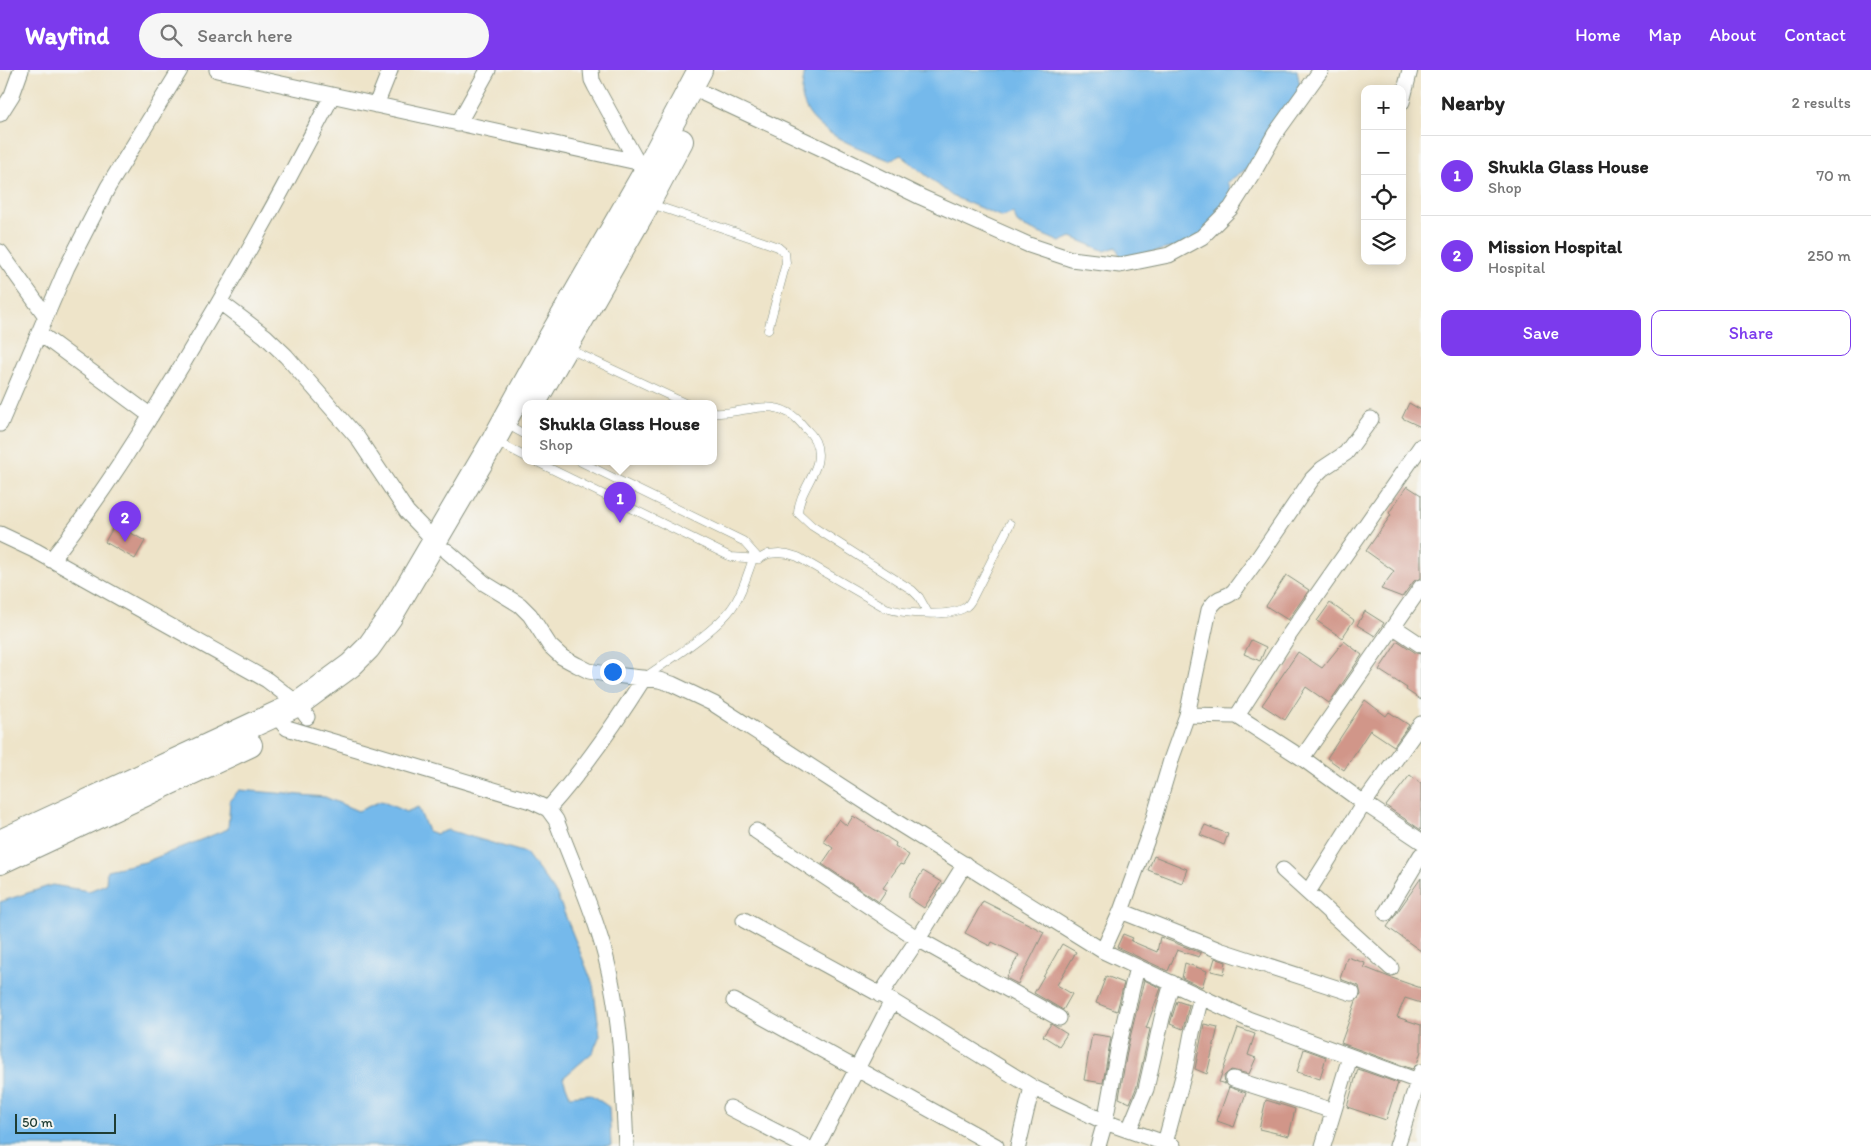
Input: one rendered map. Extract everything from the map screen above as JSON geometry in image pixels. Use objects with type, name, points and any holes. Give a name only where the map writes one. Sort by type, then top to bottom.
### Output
[{"type":"main road","points":[[531,400],[557,344],[700,70]]},
{"type":"main road","points":[[536,400],[557,344],[648,203],[650,167],[705,94],[717,70]]},
{"type":"main road","points":[[0,862],[352,685],[370,667],[395,634],[441,546],[515,436],[522,421]]},
{"type":"main road","points":[[0,842],[281,721]]},
{"type":"street","points":[[0,114],[12,95],[21,70]]},
{"type":"street","points":[[0,424],[67,267],[108,187],[180,70]]},
{"type":"street","points":[[217,70],[249,73],[332,96],[650,167]]},
{"type":"street","points":[[376,106],[390,70]]},
{"type":"street","points":[[458,124],[488,70]]},
{"type":"street","points":[[591,70],[595,86],[650,167]]},
{"type":"street","points":[[705,94],[829,151],[921,197],[1029,245],[1071,259],[1120,265],[1169,254],[1202,237],[1231,208],[1252,175],[1274,134],[1321,70]]},
{"type":"street","points":[[1406,86],[1410,70]]},
{"type":"street","points":[[51,560],[72,533],[151,416],[220,302],[292,173],[332,96]]},
{"type":"street","points":[[0,252],[46,316]]},
{"type":"street","points":[[220,302],[265,336],[286,356],[357,436],[407,512],[441,546],[484,583],[520,605],[530,615],[550,646],[562,657],[589,671],[659,680],[672,684],[714,704],[1103,951],[1248,1019],[1350,1057],[1420,1078],[1397,1146]]},
{"type":"street","points":[[39,333],[151,416]]},
{"type":"street","points":[[1103,951],[1121,911],[1150,831],[1172,757],[1187,715],[1209,610],[1215,600],[1230,595],[1234,591],[1312,479],[1322,469],[1346,453],[1371,419]]},
{"type":"street","points":[[1237,716],[1289,635],[1421,446]]},
{"type":"street","points":[[0,534],[51,560],[267,680],[303,710]]},
{"type":"street","points":[[1302,758],[1421,587]]},
{"type":"street","points":[[1394,627],[1421,645]]},
{"type":"street","points":[[548,809],[573,781],[627,706],[644,678]]},
{"type":"street","points":[[1187,715],[1237,716],[1302,758],[1364,804],[1421,841]]},
{"type":"street","points":[[281,721],[530,800],[548,809],[556,820],[593,918],[609,970],[619,1036],[626,1146]]},
{"type":"street","points":[[1308,892],[1364,804],[1421,724]]},
{"type":"street","points":[[756,831],[918,939],[1059,1018]]},
{"type":"street","points":[[1386,913],[1421,855]]},
{"type":"street","points":[[817,1146],[857,1070],[886,998],[918,939],[965,864]]},
{"type":"street","points":[[1283,870],[1391,968]]},
{"type":"street","points":[[1121,911],[1219,950],[1352,993]]},
{"type":"street","points":[[744,920],[886,998],[1032,1087],[1105,1122],[1170,1144],[1201,997]]},
{"type":"street","points":[[1098,1146],[1105,1122],[1119,1044],[1137,967]]},
{"type":"street","points":[[1129,1130],[1146,1089],[1162,1018],[1172,984]]},
{"type":"street","points":[[734,1001],[996,1146]]},
{"type":"street","points":[[1323,1146],[1350,1057]]},
{"type":"street","points":[[1233,1079],[1333,1111]]},
{"type":"street","points":[[1018,1146],[1032,1087]]},
{"type":"street","points":[[730,1108],[804,1146]]},
{"type":"lane","points":[[648,203],[778,247],[785,253],[786,263],[768,330]]},
{"type":"lane","points":[[557,344],[678,400]]},
{"type":"lane","points":[[717,413],[725,414],[764,406],[779,408],[791,414],[811,434],[818,445],[816,465],[802,495],[798,513],[812,526],[912,590],[928,613]]},
{"type":"lane","points":[[543,465],[731,558],[755,557],[768,554],[788,554],[798,557],[886,608],[912,614],[954,611],[968,606],[1010,524]]},
{"type":"lane","points":[[587,465],[743,541],[755,557]]},
{"type":"lane","points":[[644,678],[720,621],[734,605],[755,557]]},
{"type":"water","points":[[805,70],[1297,70],[1302,97],[1254,164],[1227,182],[1232,193],[1221,218],[1191,244],[1121,258],[1116,247],[1105,251],[1071,237],[1060,242],[1018,224],[1013,213],[1002,217],[952,196],[901,155],[889,160],[838,138],[816,122],[808,112],[802,97]]},
{"type":"water","points":[[239,790],[325,797],[358,811],[381,801],[406,812],[418,807],[428,831],[436,834],[448,830],[526,853],[557,895],[593,984],[600,1035],[593,1052],[563,1078],[570,1096],[590,1094],[609,1107],[611,1146],[0,1146],[0,902],[52,885],[89,891],[106,884],[107,870],[145,862],[228,829],[230,800]]},
{"type":"building","points":[[1409,403],[1421,410],[1421,427],[1402,418]]},
{"type":"building","points":[[1407,486],[1421,495],[1421,578],[1414,581],[1402,597],[1381,589],[1394,571],[1366,551],[1391,515],[1389,513]]},
{"type":"building","points":[[115,524],[145,541],[135,559],[105,542]]},
{"type":"building","points":[[1286,575],[1309,590],[1288,620],[1266,606]]},
{"type":"building","points":[[1330,603],[1354,620],[1342,638],[1317,621]]},
{"type":"building","points":[[1365,611],[1384,623],[1375,636],[1357,625]]},
{"type":"building","points":[[1251,640],[1266,647],[1260,661],[1244,654]]},
{"type":"building","points":[[1344,641],[1362,655],[1329,703],[1306,687],[1285,720],[1262,705],[1298,652],[1322,668]]},
{"type":"building","points":[[1398,641],[1416,653],[1421,654],[1421,700],[1406,690],[1407,688],[1379,670]]},
{"type":"building","points":[[1365,700],[1386,716],[1389,712],[1409,725],[1394,746],[1370,730],[1344,770],[1327,758]]},
{"type":"building","points":[[1410,775],[1421,784],[1421,830],[1386,806]]},
{"type":"building","points":[[853,816],[896,843],[895,846],[909,855],[883,888],[887,890],[879,902],[822,864],[833,848],[823,841],[839,819],[847,826]]},
{"type":"building","points":[[1205,825],[1228,834],[1224,845],[1200,835]]},
{"type":"building","points":[[1154,856],[1187,869],[1182,883],[1148,870]]},
{"type":"building","points":[[923,871],[941,882],[924,908],[909,898],[909,893]]},
{"type":"building","points":[[1421,878],[1421,951],[1387,927]]},
{"type":"building","points":[[983,901],[1044,932],[1018,984],[1006,978],[1019,955],[992,942],[990,946],[965,933]]},
{"type":"building","points":[[1123,934],[1133,938],[1131,941],[1157,952],[1160,937],[1201,953],[1199,957],[1177,950],[1168,971],[1117,947]]},
{"type":"building","points":[[1062,944],[1076,952],[1057,985],[1072,994],[1063,1010],[1034,993]]},
{"type":"building","points":[[1347,957],[1365,963],[1364,967],[1421,988],[1421,1003],[1405,998],[1397,1017],[1421,1025],[1421,1051],[1417,1064],[1412,1069],[1341,1043],[1356,1001],[1361,995],[1359,986],[1340,979]]},
{"type":"building","points":[[1215,958],[1226,962],[1224,974],[1211,971]]},
{"type":"building","points":[[1185,963],[1207,971],[1202,987],[1182,978]]},
{"type":"building","points":[[1106,976],[1124,983],[1117,1011],[1096,1003]]},
{"type":"building","points":[[1144,980],[1161,988],[1146,1028],[1150,1029],[1137,1086],[1130,1103],[1119,1098],[1128,1046]]},
{"type":"building","points":[[1177,1001],[1189,1005],[1183,1029],[1170,1024]]},
{"type":"building","points":[[1051,1024],[1067,1034],[1059,1046],[1043,1036]]},
{"type":"building","points":[[1204,1024],[1218,1027],[1207,1074],[1195,1069]]},
{"type":"building","points":[[1238,1028],[1255,1034],[1248,1055],[1256,1058],[1249,1074],[1231,1070],[1224,1076],[1225,1084],[1219,1082]]},
{"type":"building","points":[[1092,1034],[1111,1037],[1103,1083],[1084,1080]]},
{"type":"building","points":[[1304,1049],[1326,1057],[1320,1079],[1297,1072]]},
{"type":"building","points":[[1358,1069],[1398,1083],[1386,1120],[1347,1107]]},
{"type":"building","points":[[1229,1087],[1246,1093],[1234,1127],[1217,1121]]},
{"type":"building","points":[[1266,1100],[1295,1109],[1289,1136],[1259,1129]]},
{"type":"place","name":"Shukla Glass House","points":[[620,523]]},
{"type":"place","name":"Mission Hospital","points":[[125,542]]}]
